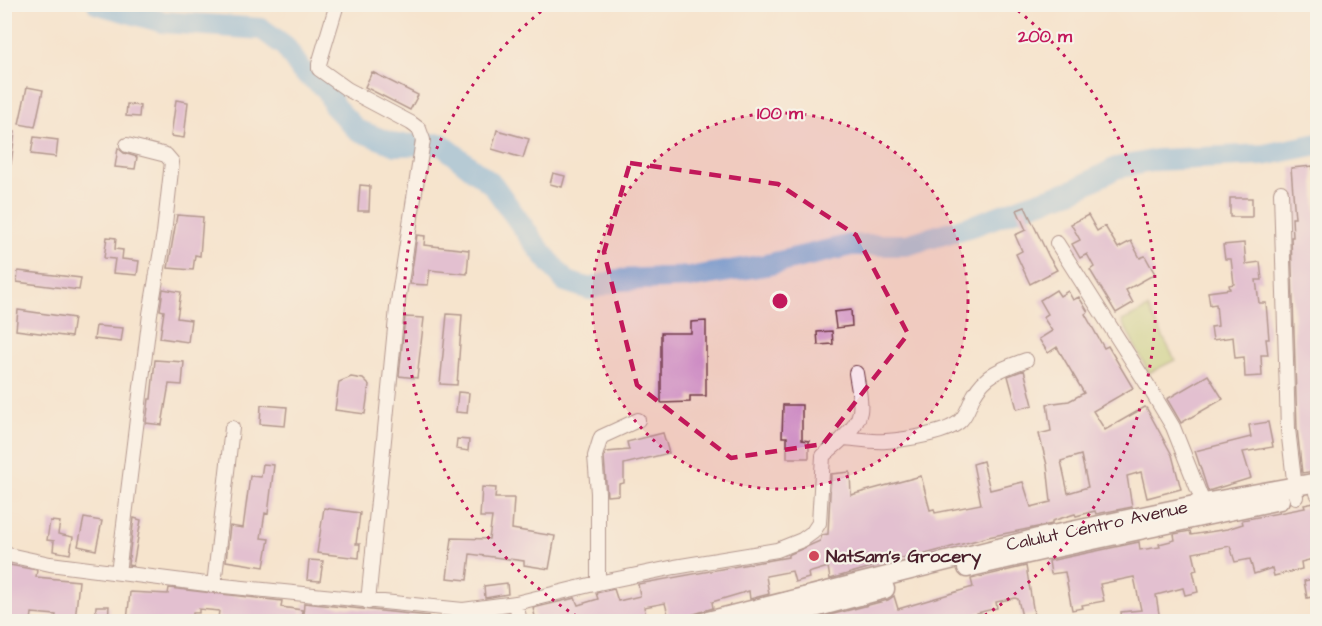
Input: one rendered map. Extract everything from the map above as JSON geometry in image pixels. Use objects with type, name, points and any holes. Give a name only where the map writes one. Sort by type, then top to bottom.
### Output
[{"type":"main road","name":"Calulut Centro Avenue","points":[[704,621],[781,613],[1041,550],[1153,520],[1295,491],[1317,482]]},
{"type":"main road","name":"Calulut Centro Avenue","points":[[1295,491],[1317,494]]},
{"type":"main road","name":"Calulut Centro Avenue","points":[[762,621],[781,613]]},
{"type":"street","points":[[337,4],[319,69],[347,89],[411,123],[419,129],[422,146],[397,308],[368,602]]},
{"type":"street","points":[[118,573],[150,314],[164,233],[172,162],[166,155],[127,146]]},
{"type":"street","points":[[1281,192],[1288,429],[1295,491]]},
{"type":"street","points":[[1057,243],[1173,427],[1206,510]]},
{"type":"street","points":[[844,438],[885,441],[954,427],[963,419],[974,394],[986,377],[1000,369],[1026,360]]},
{"type":"street","points":[[4,554],[50,564],[214,585],[463,610],[516,603],[675,567],[777,550],[802,540],[813,532],[819,523],[823,456],[859,421],[861,405],[856,373]]},
{"type":"street","points":[[598,583],[598,493],[595,456],[601,437],[638,420]]},
{"type":"street","points":[[214,585],[232,428]]},
{"type":"street","points":[[516,603],[520,621]]},
{"type":"highlighted area","points":[[630,163],[778,184],[856,235],[908,334],[823,444],[731,458],[637,385],[604,252]]},
{"type":"green space","points":[[1148,308],[1175,360],[1149,373],[1122,321]]},
{"type":"building","points":[[372,72],[418,95],[410,110],[365,87]]},
{"type":"building","points":[[27,87],[43,90],[35,127],[19,124]]},
{"type":"building","points":[[176,100],[188,102],[184,138],[171,136]]},
{"type":"building","points":[[127,104],[140,106],[139,117],[126,116]]},
{"type":"building","points":[[497,130],[529,139],[523,158],[492,149]]},
{"type":"building","points":[[4,131],[15,132],[11,164],[4,163]]},
{"type":"building","points":[[34,137],[58,140],[56,157],[31,154]]},
{"type":"building","points":[[118,148],[124,153],[137,157],[135,169],[115,167]]},
{"type":"building","points":[[1313,166],[1317,225],[1317,427],[1315,427],[1317,451],[1314,451],[1315,459],[1313,460],[1315,471],[1302,473],[1297,428],[1291,237],[1293,237],[1292,218],[1295,218],[1291,168]]},
{"type":"building","points":[[553,173],[565,176],[562,187],[550,184]]},
{"type":"building","points":[[360,185],[370,186],[369,211],[358,211]]},
{"type":"building","points":[[1230,198],[1252,198],[1252,217],[1230,217]]},
{"type":"building","points":[[1025,207],[1057,270],[1030,284],[1016,254],[1022,251],[1015,235],[1026,230],[1017,210]]},
{"type":"building","points":[[177,215],[203,217],[200,256],[195,255],[193,270],[168,268]]},
{"type":"building","points":[[1088,215],[1097,231],[1105,226],[1118,248],[1131,241],[1140,258],[1145,256],[1155,274],[1126,290],[1133,303],[1116,313],[1090,270],[1094,267],[1087,254],[1080,258],[1072,244],[1080,240],[1071,224]]},
{"type":"building","points":[[417,235],[425,236],[424,245],[469,250],[467,274],[430,270],[428,285],[410,284]]},
{"type":"building","points":[[107,237],[116,238],[115,249],[123,250],[122,259],[139,261],[137,275],[113,273],[115,259],[104,258]]},
{"type":"building","points":[[1244,243],[1246,264],[1260,262],[1262,280],[1256,280],[1259,303],[1266,303],[1269,339],[1266,339],[1268,355],[1261,355],[1262,376],[1245,377],[1244,357],[1235,358],[1233,337],[1213,340],[1211,327],[1218,326],[1216,304],[1210,305],[1208,292],[1230,289],[1229,285],[1234,284],[1231,259],[1225,259],[1223,245]]},
{"type":"building","points":[[18,271],[81,278],[79,290],[17,282]]},
{"type":"building","points":[[163,289],[181,292],[177,318],[191,320],[188,342],[160,338],[164,311],[160,310]]},
{"type":"building","points":[[1056,290],[1060,296],[1068,291],[1073,300],[1079,297],[1088,312],[1085,314],[1104,348],[1108,346],[1133,388],[1093,411],[1105,430],[1145,407],[1172,455],[1181,489],[1147,498],[1141,472],[1127,476],[1132,507],[1096,514],[1095,511],[1076,516],[1075,514],[1052,521],[1052,524],[988,537],[907,559],[906,557],[830,579],[828,567],[808,573],[809,578],[795,582],[792,571],[766,576],[769,594],[750,599],[749,591],[712,602],[713,608],[685,617],[684,615],[669,618],[665,603],[644,607],[647,621],[536,621],[533,608],[575,598],[578,605],[598,599],[596,593],[614,589],[618,601],[640,596],[638,584],[788,557],[820,541],[822,535],[828,534],[831,474],[850,472],[851,495],[921,476],[930,510],[934,509],[935,513],[981,504],[973,464],[983,461],[990,490],[1023,482],[1031,507],[1051,502],[1047,465],[1039,434],[1051,431],[1047,404],[1069,401],[1084,393],[1057,347],[1048,353],[1039,339],[1052,331],[1043,317],[1048,314],[1040,300]],"holes":[[[1081,455],[1088,487],[1068,493],[1061,461]]]},
{"type":"building","points":[[18,310],[74,318],[71,337],[16,330]]},
{"type":"building","points":[[851,310],[852,326],[836,328],[834,312]]},
{"type":"building","points":[[447,314],[462,315],[457,385],[440,384]]},
{"type":"building","points":[[405,317],[424,318],[417,378],[399,376]]},
{"type":"building","points":[[706,321],[706,396],[690,396],[690,402],[661,403],[661,333],[691,333],[691,322]]},
{"type":"building","points":[[96,326],[123,328],[121,342],[94,339]]},
{"type":"building","points":[[832,331],[833,344],[818,345],[817,332]]},
{"type":"building","points":[[155,360],[184,362],[182,385],[169,384],[162,425],[146,423]]},
{"type":"building","points":[[1024,370],[1033,405],[1017,409],[1008,376]]},
{"type":"building","points":[[1208,375],[1223,399],[1181,423],[1167,399]]},
{"type":"building","points":[[351,377],[363,379],[369,385],[365,414],[335,410],[339,382]]},
{"type":"building","points":[[458,392],[469,393],[467,413],[456,412]]},
{"type":"building","points":[[261,405],[287,407],[285,426],[260,424]]},
{"type":"building","points":[[783,405],[802,405],[802,440],[809,441],[809,458],[787,458],[787,437],[782,437]]},
{"type":"building","points":[[1268,422],[1273,447],[1243,452],[1251,478],[1208,491],[1195,451],[1251,437],[1249,425]]},
{"type":"building","points":[[663,433],[669,453],[624,464],[624,483],[619,484],[619,495],[607,496],[604,457],[606,452],[629,450],[627,442]]},
{"type":"building","points":[[457,439],[469,440],[468,451],[456,449]]},
{"type":"building","points":[[263,464],[274,465],[268,514],[265,513],[261,538],[269,539],[264,567],[226,561],[230,526],[243,528],[250,476],[261,477]]},
{"type":"building","points":[[482,487],[496,488],[495,498],[514,498],[512,529],[555,536],[549,569],[524,565],[524,561],[470,554],[467,580],[447,578],[452,538],[489,539],[492,517],[480,517]]},
{"type":"building","points":[[1317,504],[1317,558],[1301,562],[1302,569],[1274,576],[1272,568],[1254,574],[1250,559],[1235,562],[1230,546],[1193,553],[1197,570],[1193,571],[1198,592],[1185,595],[1183,588],[1156,595],[1160,620],[1122,621],[1121,612],[1141,610],[1134,577],[1100,584],[1104,601],[1082,605],[1083,608],[1072,610],[1065,572],[1051,574],[1049,561],[1139,542],[1140,550],[1160,547],[1159,544],[1175,540],[1174,534],[1190,531],[1191,535],[1227,529],[1243,524],[1242,520],[1305,508],[1304,505]]},
{"type":"building","points":[[324,508],[360,513],[356,544],[360,544],[359,558],[317,553]]},
{"type":"building","points":[[84,518],[102,521],[96,550],[78,546]]},
{"type":"building","points":[[134,518],[141,520],[133,566],[128,565]]},
{"type":"building","points":[[50,521],[60,522],[58,534],[73,537],[70,554],[53,551],[54,541],[47,540]]},
{"type":"building","points":[[309,560],[323,561],[320,581],[307,580]]},
{"type":"building","points":[[4,564],[37,570],[36,577],[79,581],[75,621],[55,621],[56,615],[32,613],[31,621],[4,621]]},
{"type":"building","points":[[1026,566],[1034,614],[1022,617],[1018,599],[1015,598],[996,602],[997,608],[977,613],[979,620],[973,621],[918,621],[916,615],[894,621],[887,621],[886,617],[872,621],[807,621],[888,600],[894,596],[898,609],[973,587],[971,579]]},
{"type":"building","points":[[1317,578],[1317,596],[1307,598],[1304,581]]},
{"type":"building","points":[[507,583],[508,594],[485,598],[484,586]]},
{"type":"building","points":[[169,588],[282,601],[281,607],[302,610],[301,621],[234,621],[218,618],[219,611],[199,609],[199,613],[193,613],[192,621],[127,621],[130,592],[168,594]]},
{"type":"building","points":[[304,603],[429,616],[429,621],[351,621],[303,618]]},
{"type":"building","points":[[96,606],[109,606],[108,621],[95,621]]},
{"type":"building","points":[[508,613],[509,621],[471,621],[471,618]]},
{"type":"waterway","points":[[98,4],[163,22],[262,29],[285,46],[301,70],[327,89],[334,106],[357,130],[396,145],[441,144],[493,185],[565,281],[590,289],[618,280],[694,277],[771,264],[851,245],[906,245],[975,225],[1074,190],[1116,168],[1157,160],[1264,155],[1318,144]]},
{"type":"place","name":"NatSam's Grocery","points":[[814,556]]}]
